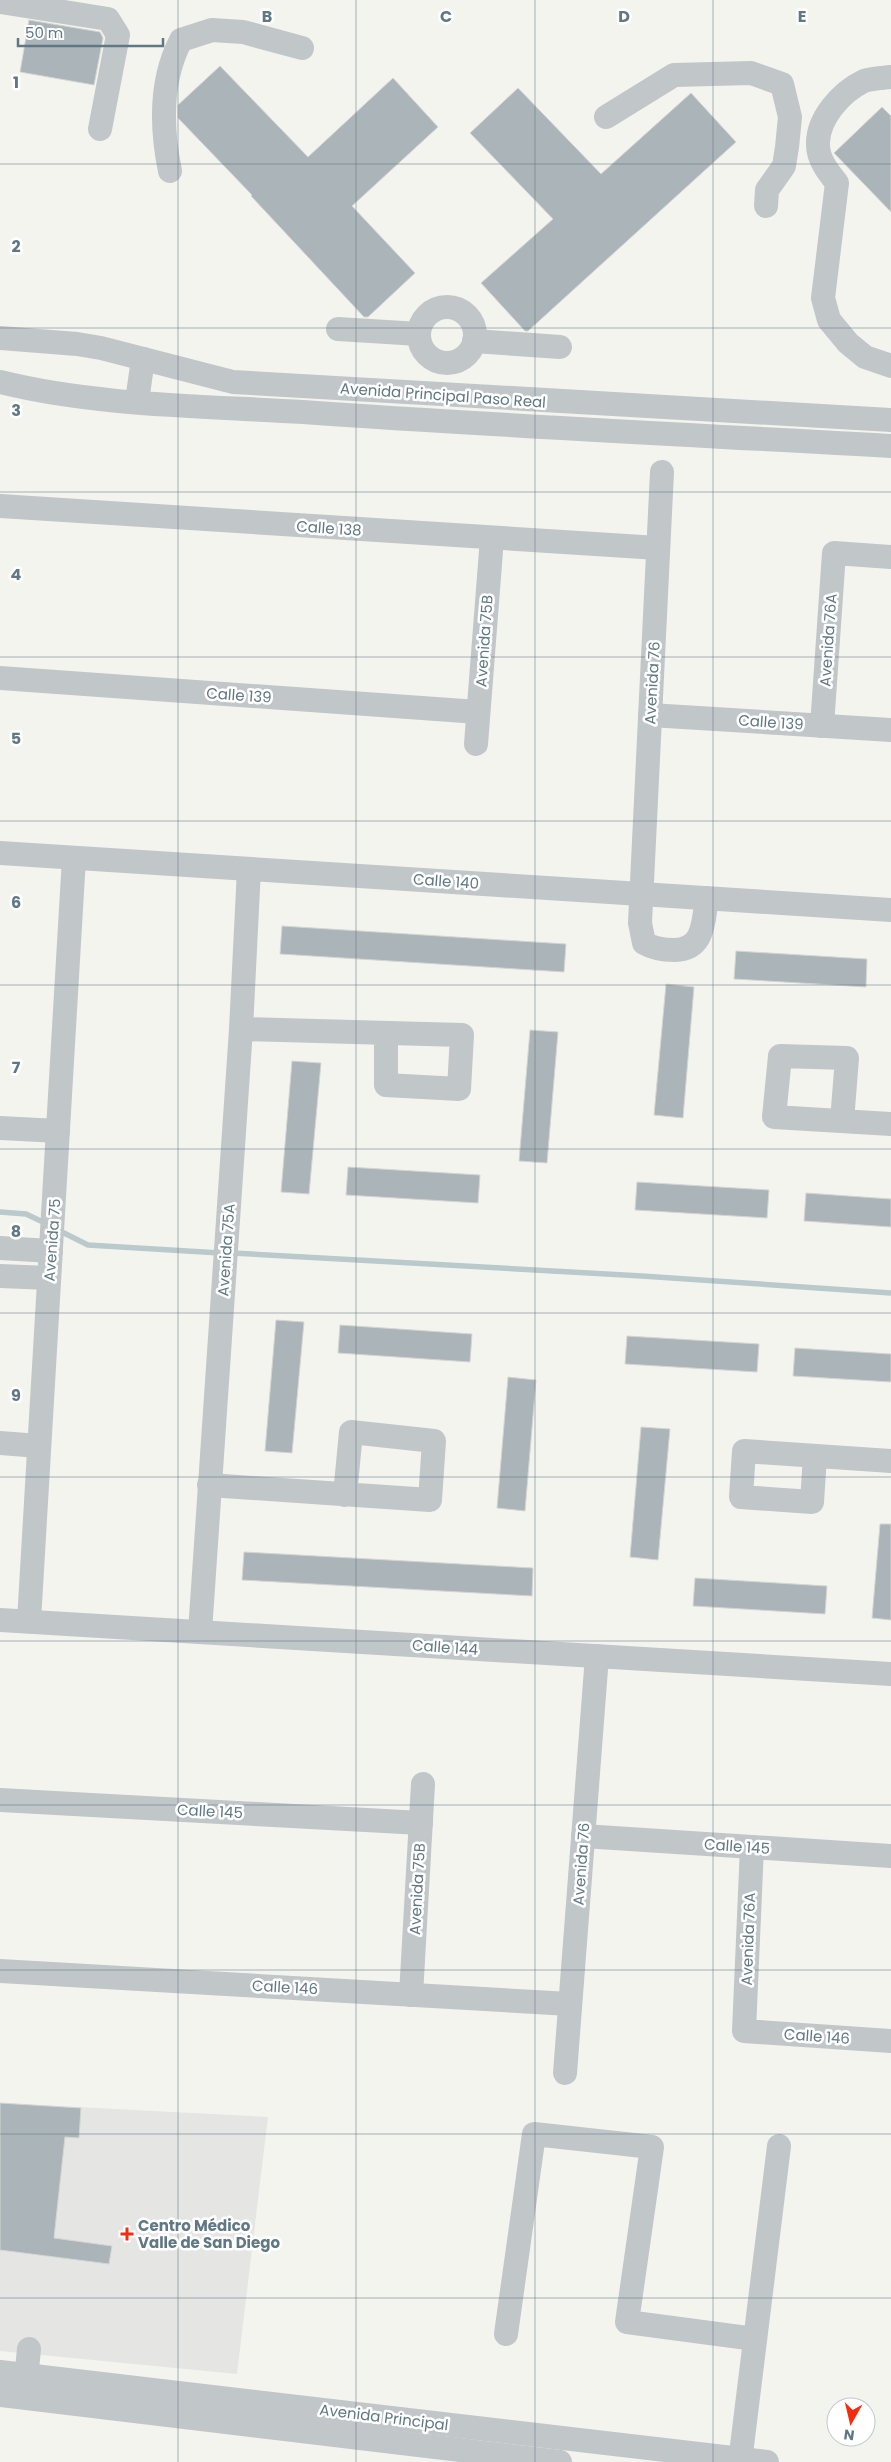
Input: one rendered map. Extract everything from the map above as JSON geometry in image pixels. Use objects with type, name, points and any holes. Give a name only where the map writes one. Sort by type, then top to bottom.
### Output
[{"type":"street","points":[[2,2],[108,19],[118,35],[100,129]]},
{"type":"street","points":[[170,170],[162,126],[170,60],[181,40],[212,30],[243,32],[302,48]]},
{"type":"street","points":[[606,117],[674,75],[751,74],[782,84],[790,116],[787,147],[784,166],[767,190],[766,206]]},
{"type":"street","points":[[891,77],[864,81],[838,99],[821,128],[818,146],[824,166],[837,183],[823,298],[829,320],[848,344],[865,357],[891,366]]},
{"type":"street","points":[[452,308],[460,311],[472,324],[474,341],[465,356],[458,361],[444,363],[431,358],[424,352],[419,334],[421,325],[433,311],[452,308]]},
{"type":"street","points":[[338,329],[419,334]]},
{"type":"street","name":"Avenida Principal Paso Real","points":[[0,338],[76,344],[233,382],[891,420]]},
{"type":"street","points":[[474,341],[560,347]]},
{"type":"street","points":[[137,401],[144,359]]},
{"type":"street","points":[[432,420],[434,394],[444,363]]},
{"type":"street","name":"Avenida Principal Paso Real","points":[[0,382],[44,393],[137,401],[891,446]]},
{"type":"street","name":"Avenida 76","points":[[662,472],[640,923],[644,943],[652,947],[670,950],[687,949],[694,945],[699,937],[707,898]]},
{"type":"street","name":"Calle 138","points":[[0,506],[658,548]]},
{"type":"street","name":"Avenida 75B","points":[[476,744],[492,538]]},
{"type":"street","name":"Avenida 76A","points":[[822,726],[834,553],[891,557]]},
{"type":"street","name":"Calle 139","points":[[0,678],[478,712]]},
{"type":"street","name":"Calle 139","points":[[650,715],[891,730]]},
{"type":"street","name":"Calle 140","points":[[0,853],[891,910]]},
{"type":"street","name":"Avenida 75","points":[[29,1622],[74,858]]},
{"type":"street","name":"Avenida 75A","points":[[200,1632],[241,1029],[249,869]]},
{"type":"street","points":[[241,1029],[386,1033]]},
{"type":"street","points":[[842,1121],[891,1124]]},
{"type":"street","points":[[0,1128],[58,1132]]},
{"type":"street","points":[[0,1248],[52,1236]]},
{"type":"street","points":[[0,1276],[49,1278]]},
{"type":"street","points":[[0,1443],[39,1446]]},
{"type":"street","points":[[815,1456],[891,1461]]},
{"type":"street","points":[[209,1485],[346,1495]]},
{"type":"street","name":"Calle 144","points":[[0,1620],[891,1674]]},
{"type":"street","name":"Avenida 76","points":[[565,2072],[597,1656]]},
{"type":"street","name":"Avenida 75B","points":[[411,1995],[423,1784]]},
{"type":"street","name":"Calle 145","points":[[0,1800],[420,1822]]},
{"type":"street","name":"Calle 145","points":[[583,1836],[891,1856]]},
{"type":"street","name":"Avenida 76A","points":[[744,2032],[752,1847]]},
{"type":"street","name":"Calle 146","points":[[0,1971],[570,2004]]},
{"type":"street","name":"Calle 146","points":[[744,2032],[891,2041]]},
{"type":"street","points":[[506,2334],[534,2134],[652,2147],[627,2322],[755,2339]]},
{"type":"street","points":[[740,2460],[779,2146]]},
{"type":"street","points":[[25,2386],[29,2349]]},
{"type":"street","name":"Avenida Principal","points":[[0,2372],[25,2386],[414,2432],[767,2462]]},
{"type":"street","name":"Avenida Principal","points":[[0,2395],[25,2386]]},
{"type":"street","name":"Avenida Principal","points":[[414,2432],[560,2462]]},
{"type":"shaded area","name":"Centro Médico Valle de San Diego","points":[[0,2103],[268,2117],[237,2374],[0,2351]]},
{"type":"building","points":[[29,20],[100,32],[103,38],[94,85],[20,72]]},
{"type":"building","points":[[220,66],[308,157],[393,78],[438,127],[352,206],[415,273],[368,317],[364,317],[178,118],[178,105]]},
{"type":"building","points":[[518,88],[601,174],[691,93],[736,142],[528,331],[525,331],[481,283],[553,219],[470,133]]},
{"type":"building","points":[[882,107],[891,116],[891,212],[834,153]]},
{"type":"building","points":[[282,926],[566,944],[564,972],[280,954]]},
{"type":"building","points":[[736,951],[867,959],[866,987],[734,979]]},
{"type":"building","points":[[666,984],[694,987],[683,1118],[654,1115]]},
{"type":"building","points":[[530,1030],[558,1032],[547,1163],[519,1161]]},
{"type":"building","points":[[292,1061],[321,1063],[309,1194],[281,1192]]},
{"type":"building","points":[[348,1167],[480,1175],[478,1203],[346,1195]]},
{"type":"building","points":[[637,1182],[769,1190],[767,1218],[635,1210]]},
{"type":"building","points":[[806,1193],[891,1199],[891,1227],[804,1221]]},
{"type":"building","points":[[276,1320],[304,1322],[292,1453],[265,1451]]},
{"type":"building","points":[[340,1325],[472,1334],[470,1362],[338,1353]]},
{"type":"building","points":[[627,1336],[759,1344],[757,1372],[625,1364]]},
{"type":"building","points":[[795,1348],[891,1354],[891,1382],[793,1376]]},
{"type":"building","points":[[508,1377],[536,1380],[525,1511],[497,1508]]},
{"type":"building","points":[[641,1427],[670,1429],[658,1560],[630,1557]]},
{"type":"building","points":[[880,1524],[891,1524],[891,1620],[872,1618]]},
{"type":"building","points":[[244,1552],[533,1568],[532,1596],[242,1580]]},
{"type":"building","points":[[695,1578],[827,1586],[825,1614],[693,1606]]},
{"type":"building","points":[[0,2103],[81,2108],[79,2138],[65,2137],[54,2238],[112,2246],[109,2264],[0,2250]]},
{"type":"waterway","points":[[0,1212],[26,1214],[45,1223]]},
{"type":"waterway","points":[[58,1230],[88,1245],[220,1253]]},
{"type":"waterway","points":[[232,1253],[642,1276],[891,1293]]},
{"type":"place","name":"Centro Médico Valle de San Diego","points":[[127,2234]]}]
